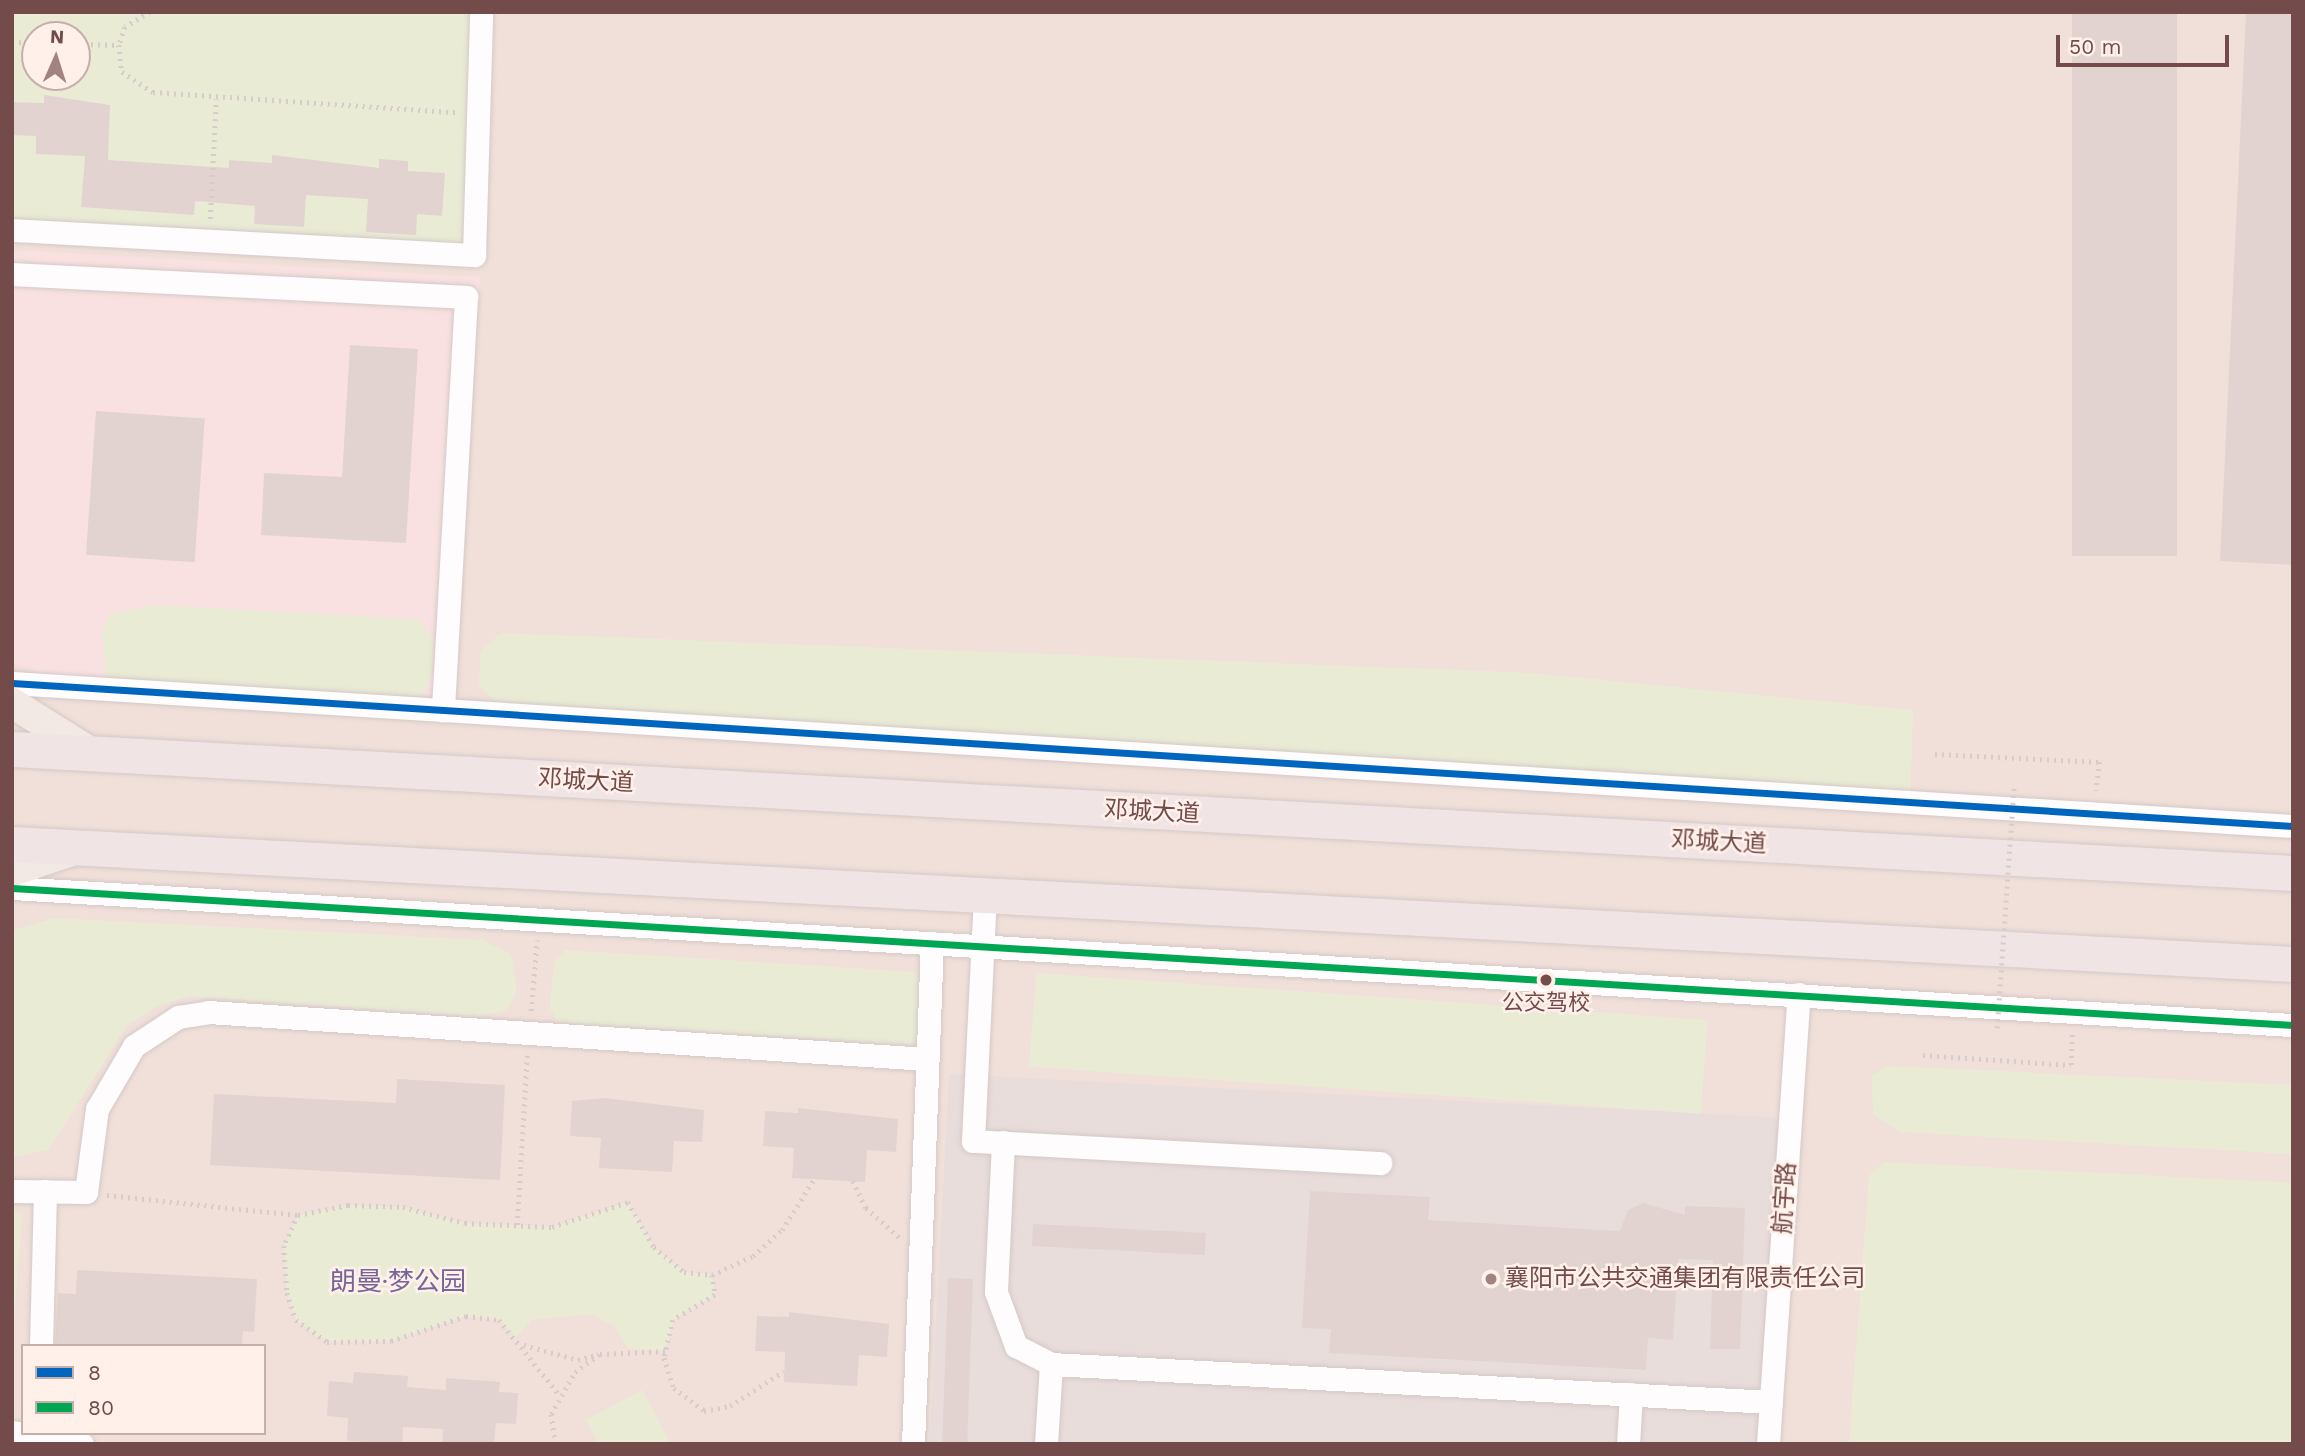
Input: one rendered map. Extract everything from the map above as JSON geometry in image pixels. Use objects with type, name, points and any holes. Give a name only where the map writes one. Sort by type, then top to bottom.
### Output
[{"type":"highway","name":"邓城大道","points":[[12,750],[2293,873]]},
{"type":"highway","points":[[12,844],[2293,964]]},
{"type":"main road","points":[[12,703],[95,755]]},
{"type":"main road","points":[[12,871],[82,848]]},
{"type":"street","points":[[12,230],[474,255],[481,12]]},
{"type":"street","points":[[12,274],[466,298],[443,710]]},
{"type":"street","points":[[12,683],[2293,826]]},
{"type":"street","points":[[12,888],[2293,1025]]},
{"type":"street","points":[[985,895],[973,1141],[1380,1163]]},
{"type":"street","points":[[913,1444],[932,943]]},
{"type":"street","name":"航宇路","points":[[1768,1444],[1799,994]]},
{"type":"street","points":[[12,1191],[86,1192],[97,1109],[134,1046],[178,1017],[208,1012],[927,1059]]},
{"type":"street","points":[[1003,1142],[996,1292],[1016,1346],[1051,1364],[1771,1402]]},
{"type":"street","points":[[41,1344],[45,1191]]},
{"type":"street","points":[[1046,1444],[1051,1364]]},
{"type":"street","points":[[1628,1444],[1631,1394]]},
{"type":"street","points":[[38,1435],[82,1444]]},
{"type":"path","points":[[149,12],[125,27],[119,45],[122,72],[153,92],[216,99],[478,114]]},
{"type":"path","points":[[91,44],[119,45]]},
{"type":"path","points":[[209,240],[216,99]]},
{"type":"path","points":[[1935,754],[2100,762],[2097,791],[2085,790]]},
{"type":"path","points":[[2010,1029],[1997,1028],[2014,787]]},
{"type":"path","points":[[517,1225],[539,919]]},
{"type":"path","points":[[1923,1055],[2071,1066],[2073,1033],[2060,1032]]},
{"type":"path","points":[[86,1192],[298,1215],[348,1205],[404,1207],[465,1223],[552,1227],[628,1202],[654,1247],[684,1272],[712,1275],[753,1256],[782,1230],[814,1179]]},
{"type":"path","points":[[853,1181],[891,1235],[920,1245]]},
{"type":"path","points":[[298,1215],[284,1246],[287,1293],[296,1320],[327,1342],[391,1341],[466,1316],[499,1320],[523,1345],[558,1393]]},
{"type":"path","points":[[712,1275],[715,1294],[673,1321],[666,1350],[674,1388],[704,1412],[730,1406],[784,1371]]},
{"type":"path","points":[[523,1345],[578,1360],[600,1354],[666,1350]]},
{"type":"path","points":[[555,1444],[551,1414],[558,1393],[600,1354]]},
{"type":"shaded area","points":[[12,12],[2293,12],[2293,1444],[12,1444]]},
{"type":"shaded area","points":[[12,250],[480,277],[448,710],[79,688],[12,663]]},
{"type":"shaded area","points":[[949,1074],[1790,1118],[1773,1444],[930,1443]]},
{"type":"green space","points":[[12,12],[481,12],[474,255],[12,230]]},
{"type":"green space","points":[[155,605],[417,619],[434,639],[431,679],[415,708],[122,690],[106,674],[102,634],[109,614]]},
{"type":"green space","points":[[501,633],[1530,673],[1913,710],[1910,802],[509,714],[479,686],[481,651]]},
{"type":"green space","points":[[53,918],[483,940],[511,954],[517,991],[507,1010],[479,1016],[191,996],[157,1006],[127,1025],[49,1149],[12,1158],[12,931]]},
{"type":"green space","points":[[565,950],[916,972],[923,981],[920,1037],[910,1044],[558,1022],[550,1008],[554,962]]},
{"type":"green space","points":[[1036,973],[1707,1020],[1701,1114],[1029,1067]]},
{"type":"green space","points":[[1888,1066],[2293,1085],[2293,1154],[1900,1132],[1873,1115],[1872,1075]]},
{"type":"green space","points":[[1884,1162],[2293,1183],[2293,1444],[1849,1444],[1869,1176]]},
{"type":"green space","points":[[628,1202],[654,1247],[684,1272],[712,1275],[715,1295],[673,1320],[666,1351],[629,1349],[613,1325],[591,1314],[531,1320],[516,1338],[499,1320],[466,1316],[391,1341],[327,1342],[296,1320],[287,1293],[284,1246],[298,1215],[348,1205],[403,1207],[465,1223],[552,1227]]},
{"type":"green space","points":[[12,1207],[22,1216],[12,1344]]},
{"type":"green space","points":[[642,1390],[671,1444],[599,1444],[586,1420]]},
{"type":"building","points":[[2072,12],[2177,12],[2177,556],[2072,556]]},
{"type":"building","points":[[2246,12],[2293,12],[2293,565],[2220,561]]},
{"type":"building","points":[[44,95],[110,105],[108,160],[229,168],[229,160],[272,163],[272,155],[379,168],[379,159],[408,161],[408,171],[445,173],[442,216],[417,214],[416,235],[366,232],[368,199],[306,195],[304,227],[254,224],[255,206],[195,201],[194,215],[81,207],[85,156],[36,154],[36,136],[12,135],[12,102],[44,103]]},
{"type":"building","points":[[350,345],[418,349],[406,543],[261,535],[264,473],[342,477]]},
{"type":"building","points":[[96,411],[205,419],[195,562],[86,555]]},
{"type":"building","points":[[397,1079],[505,1085],[500,1180],[210,1165],[214,1094],[396,1103]]},
{"type":"building","points":[[605,1098],[704,1110],[702,1142],[674,1141],[672,1172],[599,1168],[601,1138],[570,1136],[572,1101]]},
{"type":"building","points":[[798,1108],[898,1119],[896,1152],[867,1150],[865,1182],[792,1178],[794,1148],[763,1146],[765,1111],[798,1113]]},
{"type":"building","name":"襄阳市公共交通集团有限责任公司","points":[[1310,1191],[1430,1197],[1428,1220],[1620,1231],[1628,1210],[1643,1203],[1685,1215],[1685,1206],[1745,1208],[1740,1349],[1710,1349],[1713,1260],[1678,1259],[1673,1340],[1648,1338],[1646,1370],[1329,1353],[1331,1329],[1302,1328]]},
{"type":"building","points":[[1033,1224],[1206,1233],[1205,1255],[1032,1246]]},
{"type":"building","points":[[77,1270],[257,1279],[254,1332],[243,1331],[242,1344],[55,1344],[58,1293],[76,1294]]},
{"type":"building","points":[[948,1278],[973,1279],[967,1444],[942,1444]]},
{"type":"building","points":[[789,1312],[889,1324],[887,1357],[859,1355],[857,1386],[784,1382],[785,1352],[755,1351],[757,1316],[789,1317]]},
{"type":"building","points":[[354,1372],[408,1376],[407,1387],[446,1390],[446,1378],[500,1382],[499,1392],[518,1393],[516,1424],[496,1423],[494,1444],[442,1444],[443,1429],[403,1427],[402,1444],[347,1441],[348,1418],[327,1416],[329,1381],[353,1383]]},
{"type":"transit line","name":"8","points":[[12,683],[2293,826]]},
{"type":"transit line","name":"80","points":[[12,888],[2293,1025]]},
{"type":"place","name":"公交驾校","points":[[1546,980]]},
{"type":"place","name":"襄阳市公共交通集团有限责任公司","points":[[1491,1279]]},
{"type":"district","name":"朗曼·梦公园","points":[[398,1282]]}]
